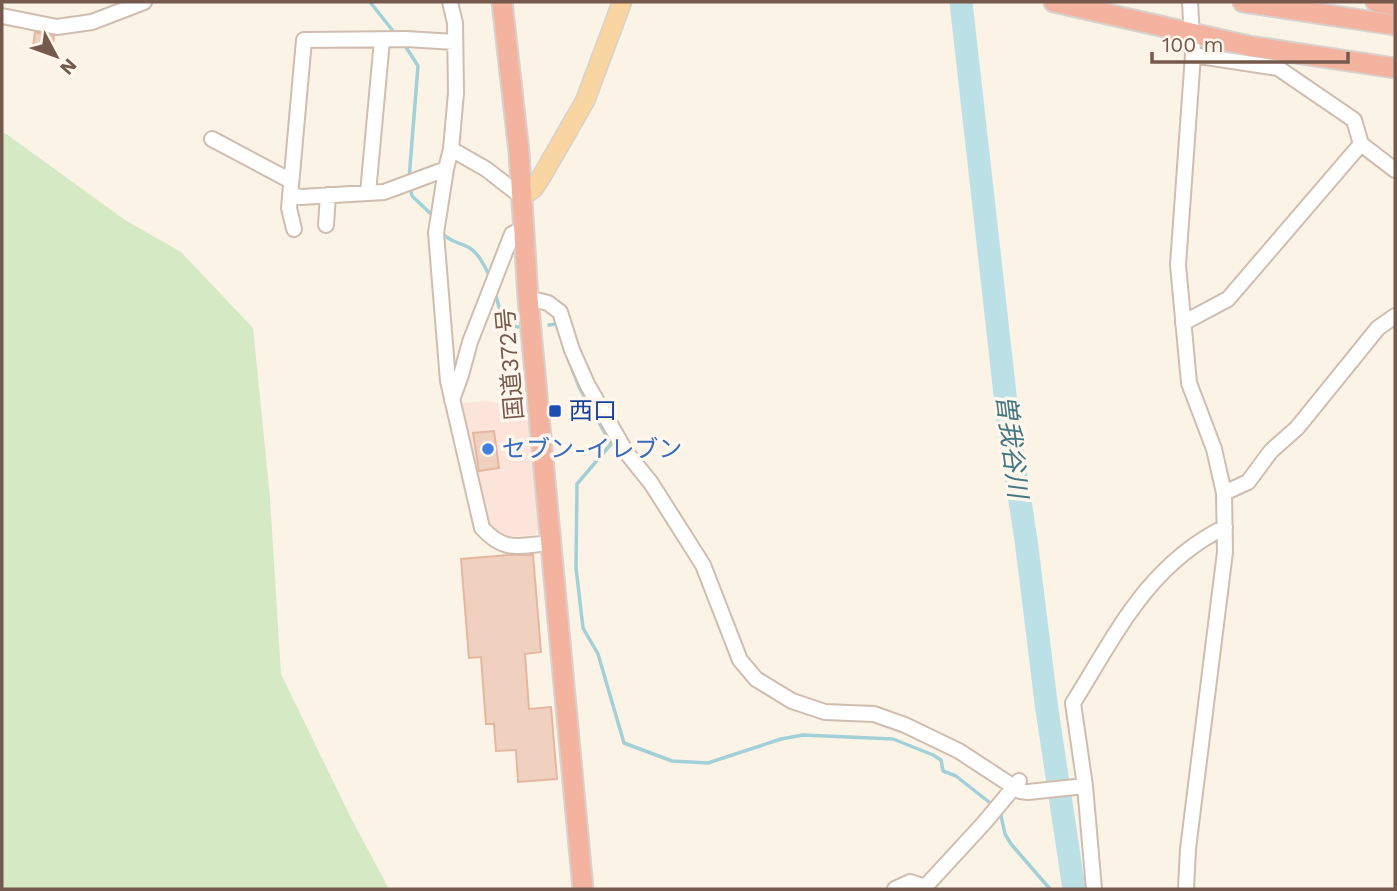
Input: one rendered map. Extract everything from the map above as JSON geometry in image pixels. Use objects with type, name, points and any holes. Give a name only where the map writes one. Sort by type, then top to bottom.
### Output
[{"type":"highway","name":"国道372号","points":[[502,2],[525,228],[528,298],[583,889]]},
{"type":"highway","points":[[1054,2],[1263,48],[1395,68]]},
{"type":"highway","points":[[1243,2],[1395,25]]},
{"type":"highway","points":[[1376,2],[1395,5]]},
{"type":"main road","points":[[522,197],[534,188],[578,116],[622,2]]},
{"type":"street","points":[[2,16],[57,27],[92,22],[144,2]]},
{"type":"street","points":[[450,2],[455,23],[456,93],[452,149],[446,169],[436,233],[447,381],[482,528],[503,546],[552,543]]},
{"type":"street","points":[[1186,889],[1188,849],[1225,552],[1224,494],[1214,449],[1189,383],[1178,265],[1192,55],[1191,2]]},
{"type":"street","points":[[368,193],[394,39]]},
{"type":"street","points":[[294,229],[289,208],[290,188],[304,40],[455,41]]},
{"type":"street","points":[[1192,55],[1278,68],[1354,120],[1361,144],[1395,170]]},
{"type":"street","points":[[212,139],[301,197],[384,192],[446,169]]},
{"type":"street","points":[[1183,323],[1228,299],[1361,144]]},
{"type":"street","points":[[452,149],[486,169],[522,197]]},
{"type":"street","points":[[326,225],[328,195]]},
{"type":"street","points":[[452,400],[470,342],[512,234],[525,228]]},
{"type":"street","points":[[528,298],[548,303],[560,312],[572,350],[587,384],[626,452],[651,483],[703,565],[740,660],[749,673],[777,693],[808,708],[874,714],[905,725],[960,751],[1017,789],[1081,788]]},
{"type":"street","points":[[1224,494],[1248,482],[1271,451],[1297,428],[1378,328],[1395,316]]},
{"type":"street","points":[[1094,889],[1073,703],[1139,597],[1161,572],[1225,527]]},
{"type":"street","points":[[895,889],[910,882],[924,888],[1017,789]]},
{"type":"shaded area","points":[[486,401],[529,408],[541,526],[535,535],[502,537],[489,525],[475,476],[461,403]]},
{"type":"green space","points":[[2,133],[125,220],[181,252],[253,328],[270,498],[281,674],[389,889],[2,889]]},
{"type":"building","points":[[35,32],[54,36],[52,50],[33,47]]},
{"type":"building","points":[[494,431],[499,468],[479,471],[473,433]]},
{"type":"building","points":[[533,555],[541,652],[525,654],[529,709],[551,707],[557,779],[518,782],[516,750],[496,751],[494,724],[486,724],[481,657],[469,658],[461,559]]},
{"type":"waterway","points":[[370,2],[397,36]]},
{"type":"waterway","name":"曽我谷川","points":[[961,2],[1009,430],[1074,889]]},
{"type":"waterway","points":[[404,44],[418,66],[409,179]]},
{"type":"waterway","points":[[410,186],[412,196],[430,213]]},
{"type":"waterway","points":[[443,234],[475,252],[489,275]]},
{"type":"waterway","points":[[495,293],[505,321],[521,327]]},
{"type":"waterway","points":[[549,325],[558,325]]},
{"type":"waterway","points":[[567,356],[580,389],[611,444],[577,484],[576,568],[583,628],[598,654],[624,743],[672,761],[708,763],[781,739],[803,735],[893,739],[941,760],[943,771],[956,776],[994,806]]},
{"type":"waterway","points":[[1000,811],[1005,834],[1011,844],[1050,889]]},
{"type":"place","name":"西口","points":[[555,411]]},
{"type":"place","name":"セブン-イレブン","points":[[488,449]]}]
